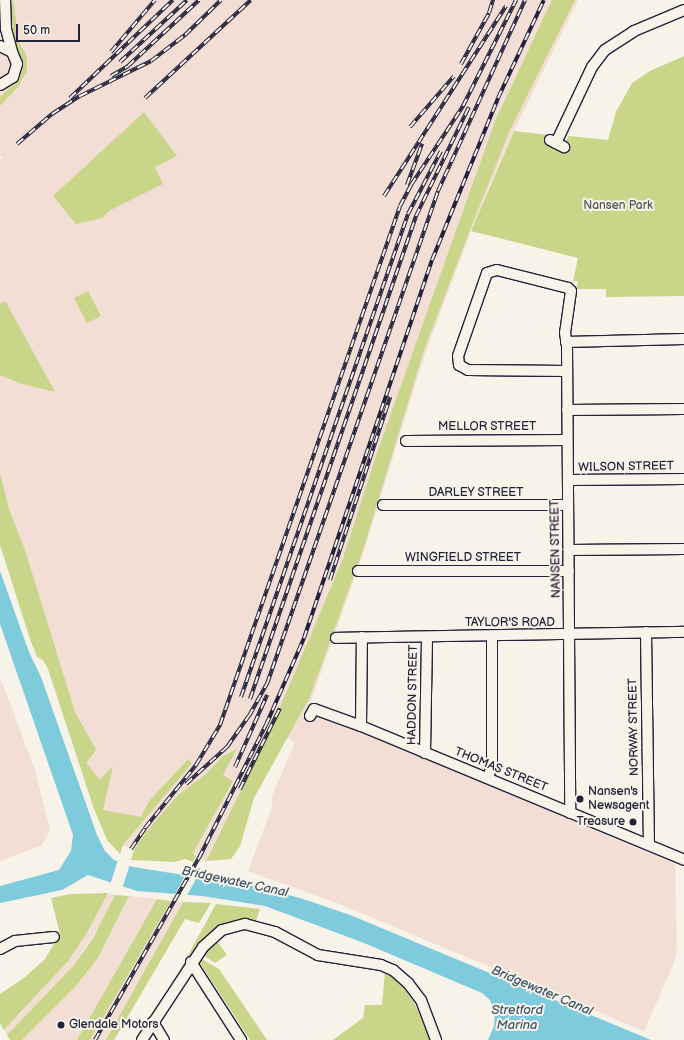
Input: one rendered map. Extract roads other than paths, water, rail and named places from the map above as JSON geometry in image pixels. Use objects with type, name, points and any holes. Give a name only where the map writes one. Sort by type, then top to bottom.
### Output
[{"type":"street","points":[[0,85],[9,81],[16,71],[17,64],[6,29],[5,0]]},
{"type":"street","points":[[556,144],[592,67],[605,50],[634,31],[684,10]]},
{"type":"street","points":[[0,46],[12,52]]},
{"type":"street","name":"NANSEN STREET","points":[[567,371],[468,370],[461,367],[457,359],[485,276],[490,271],[497,270],[568,288],[572,293],[565,329],[567,371],[568,440],[570,813]]},
{"type":"street","points":[[566,342],[684,339]]},
{"type":"street","points":[[567,410],[684,409]]},
{"type":"street","name":"MELLOR STREET","points":[[406,441],[568,440]]},
{"type":"street","name":"WILSON STREET","points":[[568,480],[684,479]]},
{"type":"street","name":"DARLEY STREET","points":[[383,505],[568,506]]},
{"type":"street","points":[[568,550],[684,549]]},
{"type":"street","name":"WINGFIELD STREET","points":[[358,571],[569,571]]},
{"type":"street","name":"TAYLOR'S ROAD","points":[[336,638],[570,636],[646,632],[684,632]]},
{"type":"street","name":"NORWAY STREET","points":[[646,632],[649,845]]},
{"type":"street","points":[[488,778],[492,766],[492,636]]},
{"type":"street","name":"HADDON STREET","points":[[425,753],[427,637]]},
{"type":"street","points":[[361,726],[362,638]]},
{"type":"street","name":"THOMAS STREET","points":[[310,716],[314,709],[361,726],[684,860]]},
{"type":"street","points":[[142,1040],[191,962],[203,947],[222,930],[245,924],[263,927],[318,955],[381,965],[393,970],[408,983],[421,1000],[436,1040]]},
{"type":"street","points":[[0,949],[15,941],[48,941]]},
{"type":"street","points":[[191,962],[241,1040]]},
{"type":"street","points":[[153,1022],[164,1040]]},
{"type":"water","name":"Stretford Marina","points":[[0,571],[29,652],[41,677],[97,835],[105,851],[114,860],[133,867],[260,887],[303,899],[350,915],[651,1040],[488,1040],[494,1026],[495,1013],[490,1000],[482,993],[364,943],[265,906],[202,896],[137,891],[88,875],[62,890],[0,903],[0,886],[59,870],[71,851],[73,835],[0,624]]},
{"type":"railway","points":[[111,52],[155,0]]},
{"type":"railway","points":[[70,98],[173,0]]},
{"type":"railway","points":[[120,62],[187,0]]},
{"type":"railway","points":[[111,76],[128,66],[199,0]]},
{"type":"railway","points":[[17,144],[52,114],[80,96],[151,61],[185,35],[221,0]]},
{"type":"railway","points":[[145,98],[251,0]]},
{"type":"railway","points":[[461,64],[489,13],[493,0]]},
{"type":"railway","points":[[131,849],[145,828],[196,765],[220,725],[400,206],[411,185],[463,106],[516,0]]},
{"type":"railway","points":[[186,784],[227,747],[249,716],[267,684],[438,191],[525,0]]},
{"type":"railway","points":[[95,1040],[199,858],[266,725],[304,638],[432,260],[498,98],[544,0]]},
{"type":"railway","points":[[384,196],[506,6]]},
{"type":"railway","points":[[410,127],[454,76]]},
{"type":"railway","points":[[250,699],[416,216],[469,107]]},
{"type":"railway","points":[[407,185],[422,144]]},
{"type":"railway","points":[[241,697],[408,214],[441,151]]},
{"type":"railway","points":[[330,580],[390,397]]},
{"type":"railway","points":[[235,767],[267,695]]},
{"type":"railway","points":[[240,789],[280,708]]},
{"type":"place","name":"Nansen's Newsagent","points":[[580,799]]},
{"type":"place","name":"Treasure","points":[[633,822]]},
{"type":"place","name":"Glendale Motors","points":[[61,1025]]},
{"type":"park label","name":"Nansen Park","points":[[618,206]]},
{"type":"water label","name":"Bridgewater Canal","points":[[235,882]]},
{"type":"water label","name":"Bridgewater Canal","points":[[542,991]]}]
